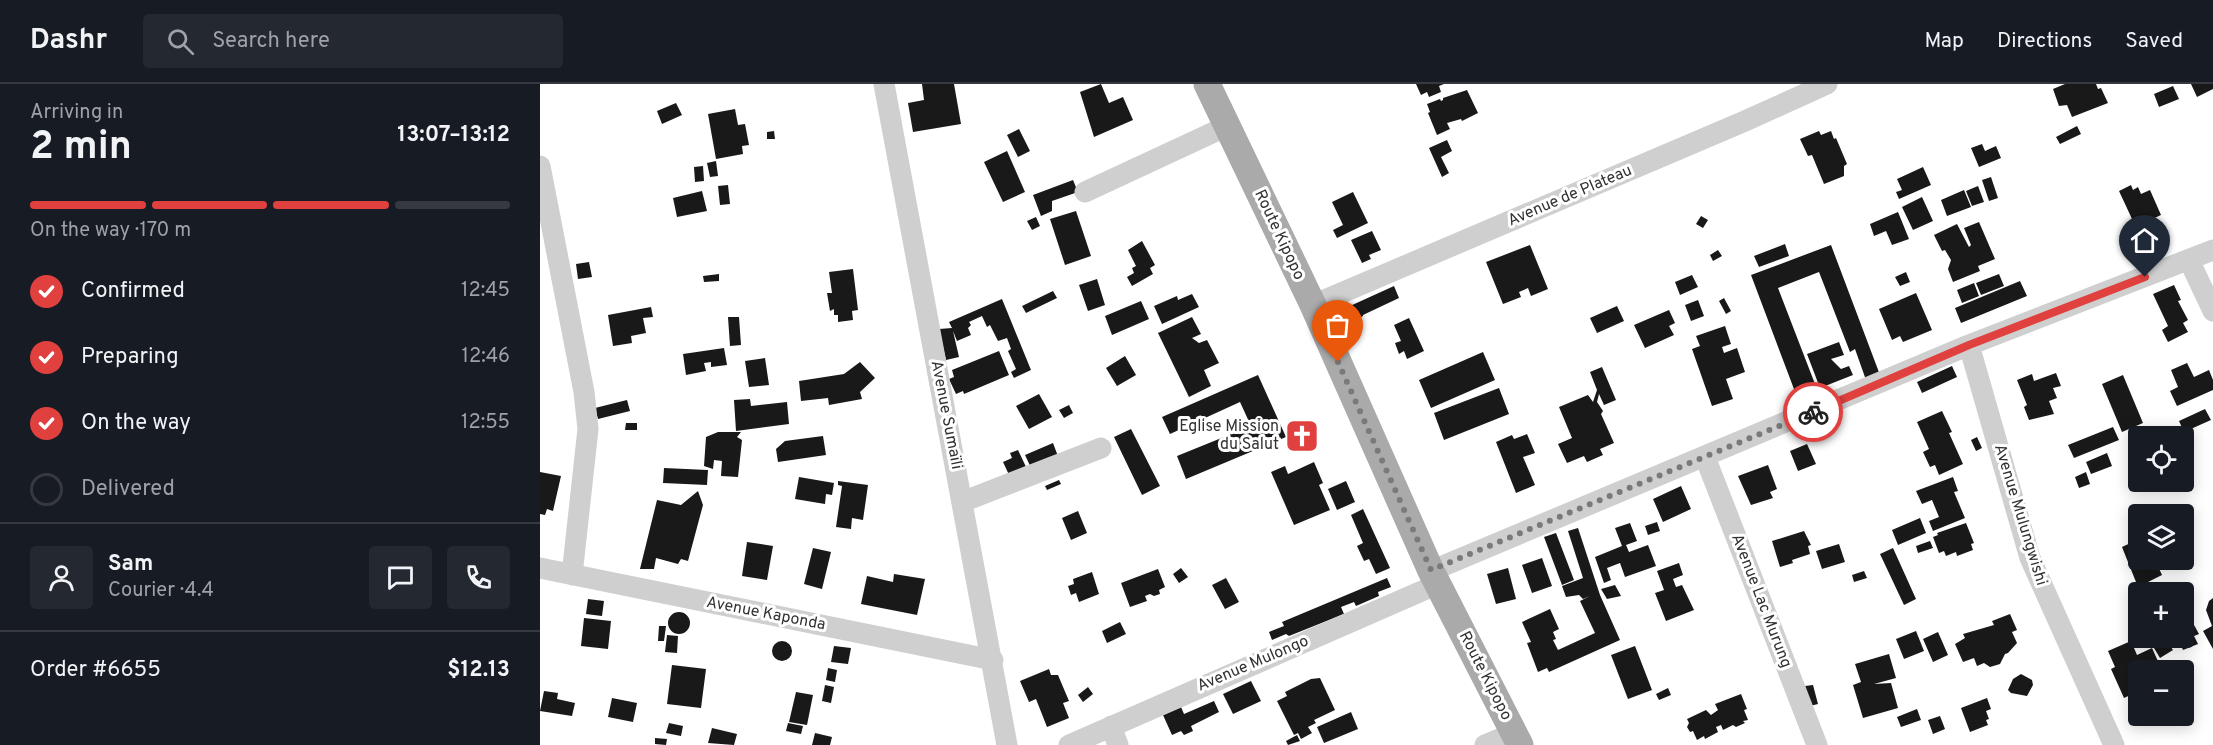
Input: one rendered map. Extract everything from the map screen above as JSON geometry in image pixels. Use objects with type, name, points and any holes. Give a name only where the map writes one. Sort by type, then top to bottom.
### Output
[{"type":"main road","name":"Route Kipopo","points":[[1207,84],[1313,305],[1435,577],[1517,739]]},
{"type":"street","name":"Avenue Sumaïli","points":[[884,84],[1007,745]]},
{"type":"street","name":"Avenue de Plateau","points":[[1313,305],[1734,126],[1827,84]]},
{"type":"street","points":[[1085,192],[1227,126]]},
{"type":"street","points":[[540,166],[584,392],[588,429],[572,575]]},
{"type":"street","name":"Avenue Mulongo","points":[[1069,745],[1114,736],[1435,577],[1705,457],[1969,345],[2213,250]]},
{"type":"street","points":[[2189,260],[2213,311]]},
{"type":"street","name":"Avenue Mulungwishi","points":[[1969,345],[2030,558],[2114,745]]},
{"type":"street","points":[[962,502],[1101,448]]},
{"type":"street","name":"Avenue Lac Murung","points":[[1705,457],[1817,745]]},
{"type":"street","name":"Avenue Kaponda","points":[[540,568],[993,660]]},
{"type":"street","points":[[1485,745],[1517,739]]},
{"type":"building","points":[[922,84],[954,84],[961,124],[913,132],[908,103],[924,100]]},
{"type":"building","points":[[1101,84],[1109,103],[1123,97],[1133,120],[1094,137],[1080,92]]},
{"type":"building","points":[[1416,84],[1444,84],[1439,86],[1441,92],[1429,97],[1427,92],[1421,95]]},
{"type":"building","points":[[2065,84],[2096,84],[2098,89],[2101,88],[2108,103],[2072,117],[2067,105],[2059,106],[2053,89]]},
{"type":"building","points":[[2191,84],[2213,84],[2213,89],[2197,97]]},
{"type":"building","points":[[2173,86],[2179,99],[2159,107],[2154,94]]},
{"type":"building","points":[[1467,90],[1478,113],[1462,121],[1461,119],[1447,123],[1450,129],[1437,135],[1428,113],[1430,112],[1427,104]]},
{"type":"building","points":[[676,103],[682,115],[662,124],[657,111]]},
{"type":"building","points":[[735,109],[738,125],[745,124],[749,145],[742,146],[743,154],[716,159],[708,114]]},
{"type":"building","points":[[2077,126],[2081,134],[2060,144],[2056,137]]},
{"type":"building","points":[[1019,129],[1030,151],[1018,157],[1007,135]]},
{"type":"building","points":[[774,131],[775,139],[767,139],[767,132]]},
{"type":"building","points":[[1819,131],[1821,135],[1831,131],[1847,164],[1844,166],[1844,176],[1824,184],[1812,155],[1808,156],[1800,139]]},
{"type":"building","points":[[1447,140],[1452,151],[1441,157],[1449,173],[1442,177],[1429,148]]},
{"type":"building","points":[[1982,144],[1985,151],[1996,146],[2001,158],[1979,167],[1971,148]]},
{"type":"building","points":[[1007,151],[1025,192],[1003,202],[984,162]]},
{"type":"building","points":[[716,161],[718,176],[710,177],[707,163]]},
{"type":"building","points":[[703,166],[704,181],[695,182],[694,167]]},
{"type":"building","points":[[1923,167],[1931,185],[1899,199],[1896,192],[1902,190],[1897,179]]},
{"type":"building","points":[[1991,177],[1998,198],[1989,201],[1982,180]]},
{"type":"building","points":[[1073,180],[1078,192],[1052,201],[1052,211],[1041,216],[1033,195]]},
{"type":"building","points":[[728,185],[730,204],[720,205],[718,186]]},
{"type":"building","points":[[2131,185],[2133,190],[2138,187],[2141,194],[2150,190],[2161,215],[2148,221],[2151,228],[2139,234],[2119,191]]},
{"type":"building","points":[[1978,186],[1984,202],[1972,206],[1966,191]]},
{"type":"building","points":[[1964,190],[1971,207],[1947,216],[1941,200]]},
{"type":"building","points":[[702,191],[707,211],[677,217],[673,198]]},
{"type":"building","points":[[1353,192],[1368,223],[1337,238],[1333,230],[1343,225],[1332,202]]},
{"type":"building","points":[[1922,197],[1933,221],[1913,230],[1902,207]]},
{"type":"building","points":[[1076,211],[1091,256],[1065,265],[1050,219]]},
{"type":"building","points":[[1898,212],[1909,239],[1892,245],[1886,231],[1874,236],[1870,224]]},
{"type":"building","points":[[1701,216],[1708,220],[1703,228],[1696,224]]},
{"type":"building","points":[[1036,217],[1040,226],[1032,230],[1027,221]]},
{"type":"building","points":[[1979,222],[1995,259],[1978,266],[1980,271],[1953,282],[1948,269],[1951,260],[1945,250],[1942,251],[1934,235],[1957,224],[1969,247],[1971,245],[1964,228]]},
{"type":"building","points":[[1372,231],[1381,250],[1369,255],[1371,259],[1362,263],[1351,240]]},
{"type":"building","points":[[1142,241],[1155,265],[1150,268],[1153,274],[1132,286],[1127,277],[1134,273],[1132,268],[1136,266],[1128,250]]},
{"type":"building","points":[[1785,244],[1789,256],[1759,267],[1754,256]]},
{"type":"building","points":[[1530,245],[1548,289],[1531,296],[1528,288],[1519,292],[1521,297],[1503,304],[1486,262]]},
{"type":"building","points":[[1831,245],[1880,375],[1866,380],[1855,349],[1850,352],[1819,272],[1778,288],[1820,397],[1800,405],[1751,275]]},
{"type":"building","points":[[1718,250],[1722,256],[1713,261],[1710,255]]},
{"type":"building","points":[[589,262],[592,277],[578,279],[576,264]]},
{"type":"building","points":[[853,269],[858,310],[852,311],[853,320],[838,322],[838,315],[834,315],[834,309],[830,311],[827,293],[832,293],[829,272]]},
{"type":"building","points":[[1906,272],[1910,282],[1900,286],[1895,277]]},
{"type":"building","points":[[719,274],[719,281],[704,282],[703,276]]},
{"type":"building","points":[[1999,274],[2004,286],[1981,295],[1976,283]]},
{"type":"building","points":[[1692,275],[1698,287],[1680,295],[1675,282]]},
{"type":"building","points":[[1097,279],[1105,305],[1088,311],[1079,285]]},
{"type":"building","points":[[2020,281],[2027,296],[1961,323],[1955,308]]},
{"type":"building","points":[[1974,283],[1979,296],[1962,303],[1957,290]]},
{"type":"building","points":[[2174,285],[2181,300],[2178,301],[2188,320],[2183,323],[2188,332],[2168,342],[2162,330],[2168,326],[2153,294]]},
{"type":"building","points":[[1394,286],[1399,298],[1356,320],[1350,306]]},
{"type":"building","points":[[1053,291],[1057,298],[1026,313],[1022,306]]},
{"type":"building","points":[[1916,293],[1932,330],[1903,342],[1900,336],[1892,340],[1879,309]]},
{"type":"building","points":[[1192,294],[1199,307],[1162,324],[1154,306],[1177,296],[1178,300]]},
{"type":"building","points":[[1724,298],[1731,311],[1726,314],[1719,301]]},
{"type":"building","points":[[1002,299],[1031,370],[1014,378],[1011,372],[1016,369],[1008,351],[1011,349],[1007,338],[998,341],[990,325],[987,327],[982,316],[969,322],[971,325],[968,328],[971,335],[957,341],[953,331],[959,357],[946,360],[939,329],[952,328],[949,322]]},
{"type":"building","points":[[1698,300],[1704,316],[1691,321],[1685,305]]},
{"type":"building","points":[[1141,301],[1149,319],[1112,335],[1105,316]]},
{"type":"building","points":[[1617,306],[1624,321],[1597,333],[1590,318]]},
{"type":"building","points":[[651,307],[653,317],[643,318],[646,333],[631,336],[632,343],[613,346],[608,315]]},
{"type":"building","points":[[1669,310],[1675,323],[1669,326],[1674,335],[1645,348],[1634,325]]},
{"type":"building","points":[[728,317],[739,317],[741,345],[730,346]]},
{"type":"building","points":[[1192,317],[1201,334],[1192,338],[1199,343],[1207,340],[1219,363],[1204,370],[1211,386],[1189,397],[1158,333]]},
{"type":"building","points":[[1409,318],[1424,351],[1407,359],[1404,351],[1399,354],[1395,343],[1401,341],[1394,325]]},
{"type":"building","points":[[1725,326],[1731,344],[1722,347],[1724,353],[1737,348],[1745,372],[1726,379],[1733,399],[1712,406],[1692,349],[1700,346],[1696,336]]},
{"type":"building","points":[[1839,342],[1844,355],[1831,359],[1841,369],[1849,366],[1853,375],[1820,388],[1807,354]]},
{"type":"building","points":[[724,348],[727,365],[711,367],[711,362],[704,363],[706,371],[686,375],[683,354]]},
{"type":"building","points":[[999,351],[1009,375],[964,394],[963,391],[956,394],[949,379],[954,377],[952,370]]},
{"type":"building","points":[[1483,352],[1495,380],[1431,408],[1419,380]]},
{"type":"building","points":[[1125,356],[1136,375],[1117,386],[1106,368]]},
{"type":"building","points":[[765,358],[769,385],[749,387],[745,361]]},
{"type":"building","points":[[860,362],[875,378],[860,392],[862,399],[829,405],[828,398],[801,401],[799,381],[844,374]]},
{"type":"building","points":[[2187,363],[2194,377],[2209,370],[2213,380],[2213,390],[2177,406],[2170,391],[2178,387],[2171,370]]},
{"type":"building","points":[[1952,366],[1957,377],[1922,393],[1917,382]]},
{"type":"building","points":[[1602,367],[1616,400],[1604,405],[1599,394],[1597,402],[1603,411],[1601,414],[1614,443],[1600,449],[1603,455],[1587,462],[1584,456],[1567,463],[1558,444],[1572,438],[1559,407],[1588,395],[1593,402],[1597,390],[1590,372]]},
{"type":"building","points":[[2056,373],[2061,386],[2053,388],[2057,398],[2049,401],[2054,414],[2029,420],[2024,407],[2027,405],[2017,380],[2032,374],[2034,381]]},
{"type":"building","points":[[1258,375],[1286,437],[1186,479],[1177,456],[1251,426],[1240,402],[1170,434],[1162,417]]},
{"type":"building","points":[[2123,375],[2143,423],[2128,426],[2128,429],[2122,432],[2102,384]]},
{"type":"building","points":[[1499,388],[1509,414],[1444,440],[1434,413]]},
{"type":"building","points":[[1039,394],[1052,417],[1029,429],[1016,406]]},
{"type":"building","points":[[750,399],[751,406],[787,402],[789,424],[736,431],[734,400]]},
{"type":"building","points":[[627,400],[630,411],[598,419],[595,408]]},
{"type":"building","points":[[1069,405],[1073,413],[1064,418],[1059,410]]},
{"type":"building","points":[[2205,409],[2211,420],[2194,428],[2181,426],[2179,421]]},
{"type":"building","points":[[1942,411],[1963,464],[1939,475],[1935,465],[1930,467],[1923,452],[1929,449],[1917,422]]},
{"type":"building","points":[[626,423],[637,423],[637,430],[625,430]]},
{"type":"building","points":[[2113,427],[2119,440],[2074,458],[2068,445]]},
{"type":"building","points":[[1131,429],[1160,486],[1142,495],[1114,437]]},
{"type":"building","points":[[718,432],[741,432],[737,437],[742,440],[738,477],[721,476],[722,461],[714,460],[713,469],[704,466],[706,437]]},
{"type":"building","points":[[1527,434],[1535,453],[1523,457],[1535,485],[1516,493],[1496,442],[1512,435],[1514,439]]},
{"type":"building","points":[[823,436],[826,455],[778,462],[776,449],[785,441]]},
{"type":"building","points":[[1977,437],[1982,448],[1976,451],[1971,440]]},
{"type":"building","points":[[1053,443],[1059,459],[1032,470],[1025,455]]},
{"type":"building","points":[[1807,444],[1816,464],[1798,471],[1790,451]]},
{"type":"building","points":[[1018,450],[1027,469],[1010,477],[1003,462],[1012,458],[1010,453]]},
{"type":"building","points":[[2107,453],[2112,466],[2091,474],[2086,462]]},
{"type":"building","points":[[1314,462],[1323,483],[1319,485],[1330,510],[1294,525],[1271,472],[1285,466],[1288,474]]},
{"type":"building","points":[[1768,465],[1777,489],[1770,492],[1773,498],[1751,505],[1738,476]]},
{"type":"building","points":[[664,468],[708,470],[707,485],[663,483]]},
{"type":"building","points":[[540,472],[561,476],[553,511],[547,509],[545,515],[540,514]]},
{"type":"building","points":[[2086,472],[2090,484],[2079,488],[2075,477]]},
{"type":"building","points":[[799,477],[834,483],[832,495],[826,494],[825,504],[795,499]]},
{"type":"building","points":[[1953,477],[1958,491],[1954,492],[1965,518],[1933,531],[1929,521],[1939,517],[1932,500],[1922,504],[1916,491]]},
{"type":"building","points":[[1059,480],[1061,484],[1047,490],[1045,486]]},
{"type":"building","points":[[838,481],[868,485],[863,520],[852,518],[851,529],[836,527],[842,486],[838,485]]},
{"type":"building","points":[[1346,481],[1355,502],[1337,510],[1328,489]]},
{"type":"building","points":[[1681,486],[1691,509],[1663,522],[1653,499]]},
{"type":"building","points":[[698,491],[703,505],[688,561],[681,559],[678,564],[656,558],[654,569],[640,569],[657,500],[681,505]]},
{"type":"building","points":[[1363,509],[1390,568],[1376,574],[1369,559],[1364,561],[1357,546],[1363,543],[1351,515]]},
{"type":"building","points":[[1078,511],[1087,533],[1071,540],[1062,518]]},
{"type":"building","points":[[1920,518],[1926,533],[1898,545],[1892,530]]},
{"type":"building","points":[[1657,522],[1660,531],[1648,535],[1645,526]]},
{"type":"building","points":[[1630,523],[1637,541],[1626,545],[1629,552],[1648,545],[1656,566],[1625,577],[1620,563],[1607,568],[1611,580],[1604,583],[1595,557],[1622,546],[1615,528]]},
{"type":"building","points":[[1966,523],[1974,543],[1971,544],[1973,550],[1957,556],[1956,552],[1946,556],[1944,551],[1939,553],[1933,537],[1938,535],[1937,533]]},
{"type":"building","points":[[1578,528],[1600,595],[1620,640],[1549,672],[1547,668],[1538,672],[1527,643],[1531,642],[1522,622],[1550,609],[1559,629],[1553,632],[1556,639],[1553,640],[1558,650],[1595,633],[1580,601],[1590,596],[1583,599],[1579,595],[1566,597],[1562,586],[1583,578],[1568,531]]},
{"type":"building","points":[[1804,531],[1811,545],[1808,546],[1810,554],[1780,567],[1772,541]]},
{"type":"building","points":[[1556,533],[1574,580],[1562,585],[1544,537]]},
{"type":"building","points":[[1930,541],[1933,548],[1918,553],[1916,546]]},
{"type":"building","points":[[747,542],[773,546],[767,580],[742,576]]},
{"type":"building","points":[[1839,544],[1845,562],[1822,569],[1816,551]]},
{"type":"building","points":[[2128,544],[2128,562],[2122,547]]},
{"type":"building","points":[[813,548],[831,552],[822,589],[804,584]]},
{"type":"building","points":[[1893,548],[1916,599],[1904,605],[1880,554]]},
{"type":"building","points":[[1542,558],[1552,586],[1532,593],[1522,565]]},
{"type":"building","points":[[1679,563],[1683,575],[1673,579],[1676,587],[1682,585],[1694,610],[1666,621],[1655,593],[1664,590],[1657,571]]},
{"type":"building","points":[[1181,568],[1188,577],[1179,583],[1173,574]]},
{"type":"building","points":[[1508,568],[1516,599],[1496,604],[1487,574]]},
{"type":"building","points":[[1158,569],[1165,587],[1159,590],[1160,594],[1145,596],[1147,601],[1130,607],[1121,583]]},
{"type":"building","points":[[2131,570],[2160,570],[2162,575],[2148,582],[2136,582]]},
{"type":"building","points":[[1864,571],[1867,578],[1854,582],[1852,575]]},
{"type":"building","points":[[1092,572],[1099,594],[1079,602],[1076,593],[1071,595],[1068,586],[1074,584],[1073,579]]},
{"type":"building","points":[[894,574],[925,579],[917,615],[861,604],[867,576],[893,582]]},
{"type":"building","points":[[1226,578],[1239,602],[1225,609],[1212,585]]},
{"type":"building","points":[[1387,578],[1391,587],[1378,592],[1379,596],[1356,606],[1354,602],[1341,607],[1344,614],[1289,636],[1286,634],[1272,640],[1269,632],[1284,626],[1282,622]]},
{"type":"building","points":[[1615,585],[1621,596],[1607,599],[1601,589]]},
{"type":"building","points":[[2213,598],[2213,649],[2203,631],[2212,626],[2206,610],[2209,601]]},
{"type":"building","points":[[588,599],[604,601],[602,616],[586,614]]},
{"type":"building","points":[[679,612],[689,619],[690,623],[683,633],[679,634],[669,627],[668,623],[675,613]]},
{"type":"building","points":[[2010,614],[2017,630],[2012,632],[2017,643],[2005,654],[2000,664],[1990,667],[1984,663],[1977,666],[1974,658],[1963,662],[1955,644],[1965,638],[1963,634],[1994,625],[1992,621]]},
{"type":"building","points":[[584,618],[611,621],[608,649],[581,646]]},
{"type":"building","points":[[1120,622],[1126,634],[1107,643],[1102,631]]},
{"type":"building","points":[[2194,625],[2199,634],[2194,636]]},
{"type":"building","points":[[659,626],[666,626],[664,641],[658,641]]},
{"type":"building","points":[[1916,631],[1924,651],[1904,659],[1896,639]]},
{"type":"building","points":[[1938,632],[1948,655],[1933,662],[1923,639]]},
{"type":"building","points":[[667,635],[678,636],[677,653],[665,652]]},
{"type":"building","points":[[782,641],[789,644],[792,651],[789,658],[782,661],[775,658],[772,651],[775,644]]},
{"type":"building","points":[[2128,642],[2128,648],[2134,648],[2137,655],[2152,648],[2157,660],[2128,660],[2128,696],[2124,698],[2111,669],[2115,667],[2108,651]]},
{"type":"building","points":[[834,646],[851,648],[848,664],[831,662]]},
{"type":"building","points":[[1635,646],[1652,690],[1628,699],[1611,655]]},
{"type":"building","points":[[2154,648],[2172,648],[2173,650],[2160,658]]},
{"type":"building","points":[[1889,654],[1896,678],[1874,684],[1891,683],[1898,708],[1863,718],[1853,685],[1861,682],[1855,664]]},
{"type":"building","points":[[672,665],[706,669],[701,708],[667,704]]},
{"type":"building","points":[[828,668],[837,670],[835,682],[826,680]]},
{"type":"building","points":[[1049,669],[1051,675],[1058,675],[1069,701],[1063,703],[1069,718],[1047,727],[1036,699],[1029,702],[1020,681]]},
{"type":"building","points":[[2021,674],[2032,680],[2033,685],[2027,696],[2011,693],[2008,690],[2013,679]]},
{"type":"building","points":[[1320,678],[1335,710],[1314,720],[1316,723],[1308,727],[1312,733],[1301,739],[1298,733],[1294,735],[1277,701],[1287,696],[1285,692],[1311,679]]},
{"type":"building","points":[[1251,681],[1261,701],[1233,714],[1223,694]]},
{"type":"building","points":[[825,685],[834,687],[831,703],[822,701]]},
{"type":"building","points":[[1813,685],[1818,704],[1810,706],[1805,686]]},
{"type":"building","points":[[1088,687],[1093,694],[1083,702],[1078,695]]},
{"type":"building","points":[[1668,688],[1671,695],[1659,700],[1656,694]]},
{"type":"building","points":[[544,691],[558,693],[557,699],[575,703],[572,716],[540,711]]},
{"type":"building","points":[[796,692],[813,695],[807,725],[789,722]]},
{"type":"building","points":[[1741,694],[1747,709],[1744,710],[1748,720],[1736,727],[1733,725],[1723,730],[1721,725],[1716,727],[1718,732],[1705,739],[1704,736],[1697,740],[1693,731],[1690,732],[1687,727],[1689,723],[1687,719],[1706,710],[1711,715],[1718,710],[1715,704]]},
{"type":"building","points":[[612,698],[637,703],[633,722],[608,717]]},
{"type":"building","points":[[1987,698],[1991,709],[1986,711],[1989,719],[1986,720],[1988,725],[1970,732],[1961,708]]},
{"type":"building","points":[[1214,701],[1219,712],[1191,726],[1193,731],[1184,735],[1181,731],[1172,735],[1163,715],[1181,707],[1184,714]]},
{"type":"building","points":[[1917,709],[1921,720],[1901,727],[1897,717]]},
{"type":"building","points":[[1351,712],[1358,729],[1324,743],[1317,727]]},
{"type":"building","points":[[1940,716],[1945,729],[1933,734],[1928,720]]},
{"type":"building","points":[[669,723],[683,726],[681,736],[666,733]]},
{"type":"building","points":[[788,723],[803,726],[801,734],[786,731]]},
{"type":"building","points":[[712,728],[737,734],[734,745],[708,743]]},
{"type":"building","points":[[815,733],[832,737],[830,745],[812,745]]},
{"type":"building","points":[[1297,735],[1300,741],[1288,745],[1286,741]]},
{"type":"building","points":[[655,738],[667,739],[666,745],[655,744]]},
{"type":"way so far","points":[[1338,362],[1431,570],[1813,412]]},
{"type":"place","name":"Eglise Mission du Salut","points":[[1302,436]]},
{"type":"route","points":[[1813,412],[1969,345],[2145,277]]}]
